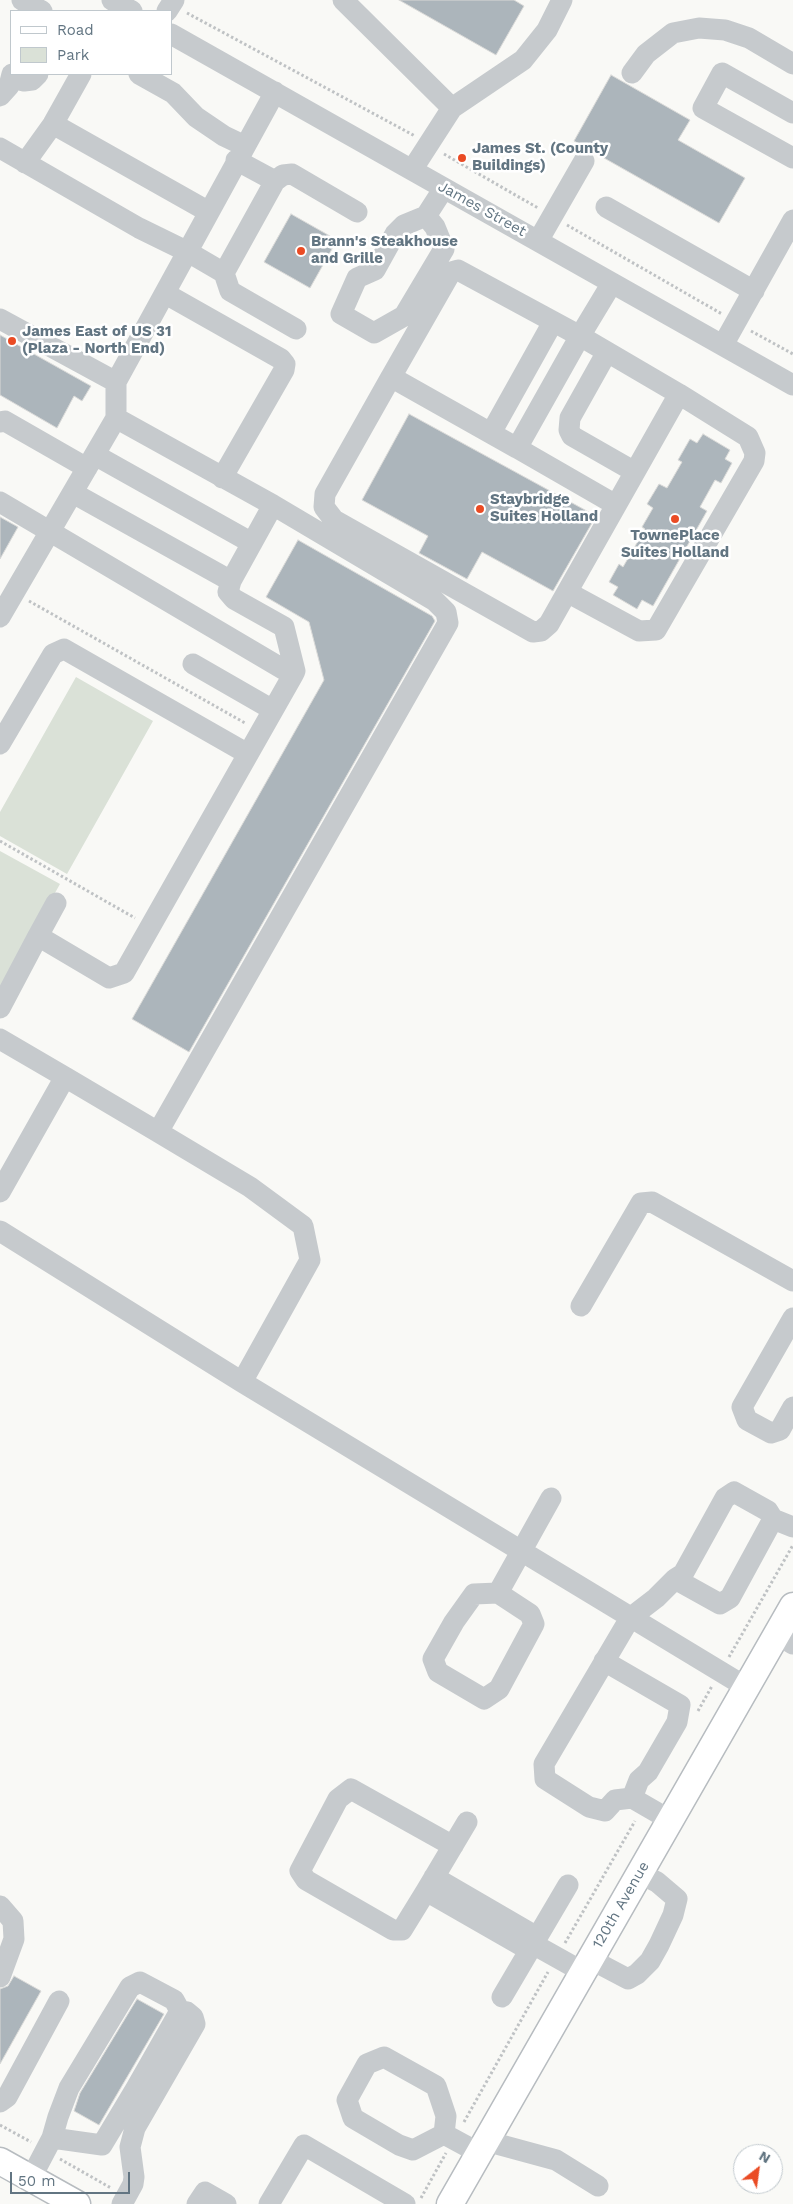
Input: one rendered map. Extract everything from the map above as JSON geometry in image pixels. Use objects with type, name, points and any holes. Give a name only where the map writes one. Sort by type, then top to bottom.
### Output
[{"type":"main road","name":"120th Avenue","points":[[455,2202],[483,2147],[746,1688],[785,1639],[793,1606]]},
{"type":"main road","points":[[0,2161],[77,2204]]},
{"type":"street","points":[[22,0],[40,10]]},
{"type":"street","points":[[112,0],[130,10]]},
{"type":"street","points":[[342,0],[452,108]]},
{"type":"street","points":[[412,170],[452,108],[523,60],[547,30],[562,0]]},
{"type":"street","points":[[632,73],[646,54],[673,33],[699,28],[725,30],[749,38],[793,64]]},
{"type":"street","name":"James Street","points":[[172,35],[793,385]]},
{"type":"street","points":[[0,96],[9,86],[9,72]]},
{"type":"street","points":[[793,113],[722,72],[703,108],[793,158]]},
{"type":"street","points":[[14,75],[24,81],[32,80],[37,75]]},
{"type":"street","points":[[25,163],[53,124],[79,75]]},
{"type":"street","points":[[140,75],[173,92],[196,117],[224,136],[275,181]]},
{"type":"street","points":[[0,617],[116,418],[116,382],[166,294],[275,92]]},
{"type":"street","points":[[53,124],[209,212]]},
{"type":"street","points":[[0,148],[139,228],[188,252],[224,273],[230,291],[296,329]]},
{"type":"street","points":[[538,241],[584,161]]},
{"type":"street","points":[[224,273],[275,181],[283,175],[292,174],[357,212]]},
{"type":"street","points":[[426,216],[435,227],[444,249],[404,316],[374,334],[340,314],[357,278],[375,270],[395,234],[404,225],[426,216],[444,188]]},
{"type":"street","points":[[606,207],[754,291]]},
{"type":"street","points":[[723,345],[793,220]]},
{"type":"street","points":[[567,592],[638,631],[656,630],[754,461],[756,453],[748,437],[679,394],[580,336],[466,272],[458,270],[450,272],[325,494],[324,507],[334,520],[533,632],[541,631],[550,624],[567,592],[616,504],[679,394]]},
{"type":"street","points":[[517,448],[612,283]]},
{"type":"street","points":[[166,294],[281,358],[285,364],[284,370],[222,478]]},
{"type":"street","points":[[0,319],[116,382]]},
{"type":"street","points":[[490,433],[553,322]]},
{"type":"street","points":[[607,352],[570,418],[569,430],[572,436],[635,472]]},
{"type":"street","points":[[391,377],[616,504]]},
{"type":"street","points":[[116,418],[273,505],[436,602],[446,612],[448,623],[158,1132]]},
{"type":"street","points":[[0,422],[5,422],[91,462],[252,543]]},
{"type":"street","points":[[38,936],[108,978],[124,973],[295,671],[284,627],[233,590],[73,493]]},
{"type":"street","points":[[0,502],[293,675]]},
{"type":"street","points":[[217,629],[252,543],[273,505]]},
{"type":"street","points":[[0,744],[53,654],[64,649],[252,747]]},
{"type":"street","points":[[193,664],[273,710]]},
{"type":"street","points":[[0,1008],[56,903]]},
{"type":"street","points":[[0,1039],[250,1187],[303,1226],[310,1260],[242,1382]]},
{"type":"street","points":[[0,1192],[65,1077]]},
{"type":"street","points":[[581,1306],[641,1203],[652,1202],[793,1281]]},
{"type":"street","points":[[0,1231],[242,1382],[746,1688]]},
{"type":"street","points":[[793,1318],[742,1407],[747,1420],[771,1433],[780,1430],[793,1407]]},
{"type":"street","points":[[670,1820],[638,1801],[615,1800],[605,1810],[589,1807],[545,1779],[544,1764],[630,1618],[683,1574],[725,1498],[734,1492],[768,1511],[773,1519],[793,1527]]},
{"type":"street","points":[[498,1593],[551,1498]]},
{"type":"street","points":[[675,1579],[720,1604],[730,1598],[773,1519]]},
{"type":"street","points":[[498,1593],[530,1614],[534,1624],[499,1689],[484,1698],[438,1672],[433,1658],[454,1622],[474,1594],[498,1593]]},
{"type":"street","points":[[604,1661],[688,1709],[677,1722],[648,1772],[639,1780],[638,1801]]},
{"type":"street","points":[[452,1846],[351,1789],[338,1798],[300,1871],[306,1880],[393,1930],[402,1930],[467,1822]]},
{"type":"street","points":[[430,1884],[484,1915],[522,1946],[534,1944],[556,1957],[628,1979],[637,1974],[650,1961],[673,1915],[677,1899],[657,1882],[639,1873]]},
{"type":"street","points":[[502,1997],[568,1885]]},
{"type":"street","points":[[0,1906],[13,1921],[14,1939],[0,1977]]},
{"type":"street","points":[[30,2178],[49,2144],[70,2088],[130,1987],[140,1982],[160,1990],[174,2000],[180,2011]]},
{"type":"street","points":[[0,2101],[8,2097],[59,2001]]},
{"type":"street","points":[[49,2144],[102,2144],[136,2090],[180,2011]]},
{"type":"street","points":[[124,2200],[134,2177],[130,2147],[135,2128],[195,2024],[193,2016],[187,2012],[180,2011]]},
{"type":"street","points":[[449,2137],[446,2116],[436,2086],[384,2057],[368,2064],[346,2100],[353,2118],[399,2146],[413,2150],[449,2137],[483,2147],[556,2160],[598,2186]]},
{"type":"street","points":[[269,2204],[304,2145],[381,2198],[405,2204]]},
{"type":"street","points":[[197,2204],[205,2192],[226,2204]]},
{"type":"path","points":[[171,5],[427,144],[793,354]]},
{"type":"path","points":[[14,593],[251,726],[252,747]]},
{"type":"path","points":[[0,841],[139,920],[147,932]]},
{"type":"path","points":[[688,1709],[721,1672],[793,1544]]},
{"type":"path","points":[[417,2204],[449,2137],[556,1957],[638,1801]]},
{"type":"path","points":[[0,2125],[49,2144],[124,2200]]},
{"type":"green space","points":[[76,677],[153,721],[67,874],[0,836],[0,812]]},
{"type":"green space","points":[[0,851],[60,884],[0,991]]},
{"type":"building","points":[[399,0],[514,0],[524,6],[496,55]]},
{"type":"building","points":[[611,75],[690,120],[678,140],[745,178],[719,223],[574,141]]},
{"type":"building","name":"Brann's Steakhouse and Grille","points":[[291,214],[337,240],[310,288],[264,262]]},
{"type":"building","points":[[0,335],[91,386],[82,401],[74,396],[57,428],[0,395]]},
{"type":"building","name":"Staybridge Suites Holland","points":[[409,414],[596,516],[553,591],[482,552],[467,579],[419,553],[428,536],[362,500]]},
{"type":"building","name":"TownePlace Suites Holland","points":[[703,434],[730,450],[725,459],[732,463],[721,483],[715,480],[700,507],[707,511],[653,606],[642,600],[637,609],[613,595],[618,587],[609,582],[619,564],[623,567],[645,529],[642,527],[653,508],[647,504],[659,484],[667,488],[682,462],[678,460],[690,439],[697,443]]},
{"type":"building","points":[[0,517],[18,527],[0,559]]},
{"type":"building","points":[[298,540],[432,616],[435,621],[189,1052],[132,1019],[324,680],[309,622],[266,597]]},
{"type":"building","points":[[14,1976],[41,1991],[0,2064],[0,1989],[8,1986]]},
{"type":"building","points":[[137,1999],[164,2014],[99,2125],[74,2111],[80,2093]]},
{"type":"place","name":"James St. (County Buildings)","points":[[462,158]]},
{"type":"place","name":"Brann's Steakhouse and Grille","points":[[301,251]]},
{"type":"place","name":"James East of US 31 (Plaza - North End)","points":[[12,341]]},
{"type":"place","name":"Staybridge Suites Holland","points":[[480,509]]},
{"type":"place","name":"TownePlace Suites Holland","points":[[675,519]]}]
